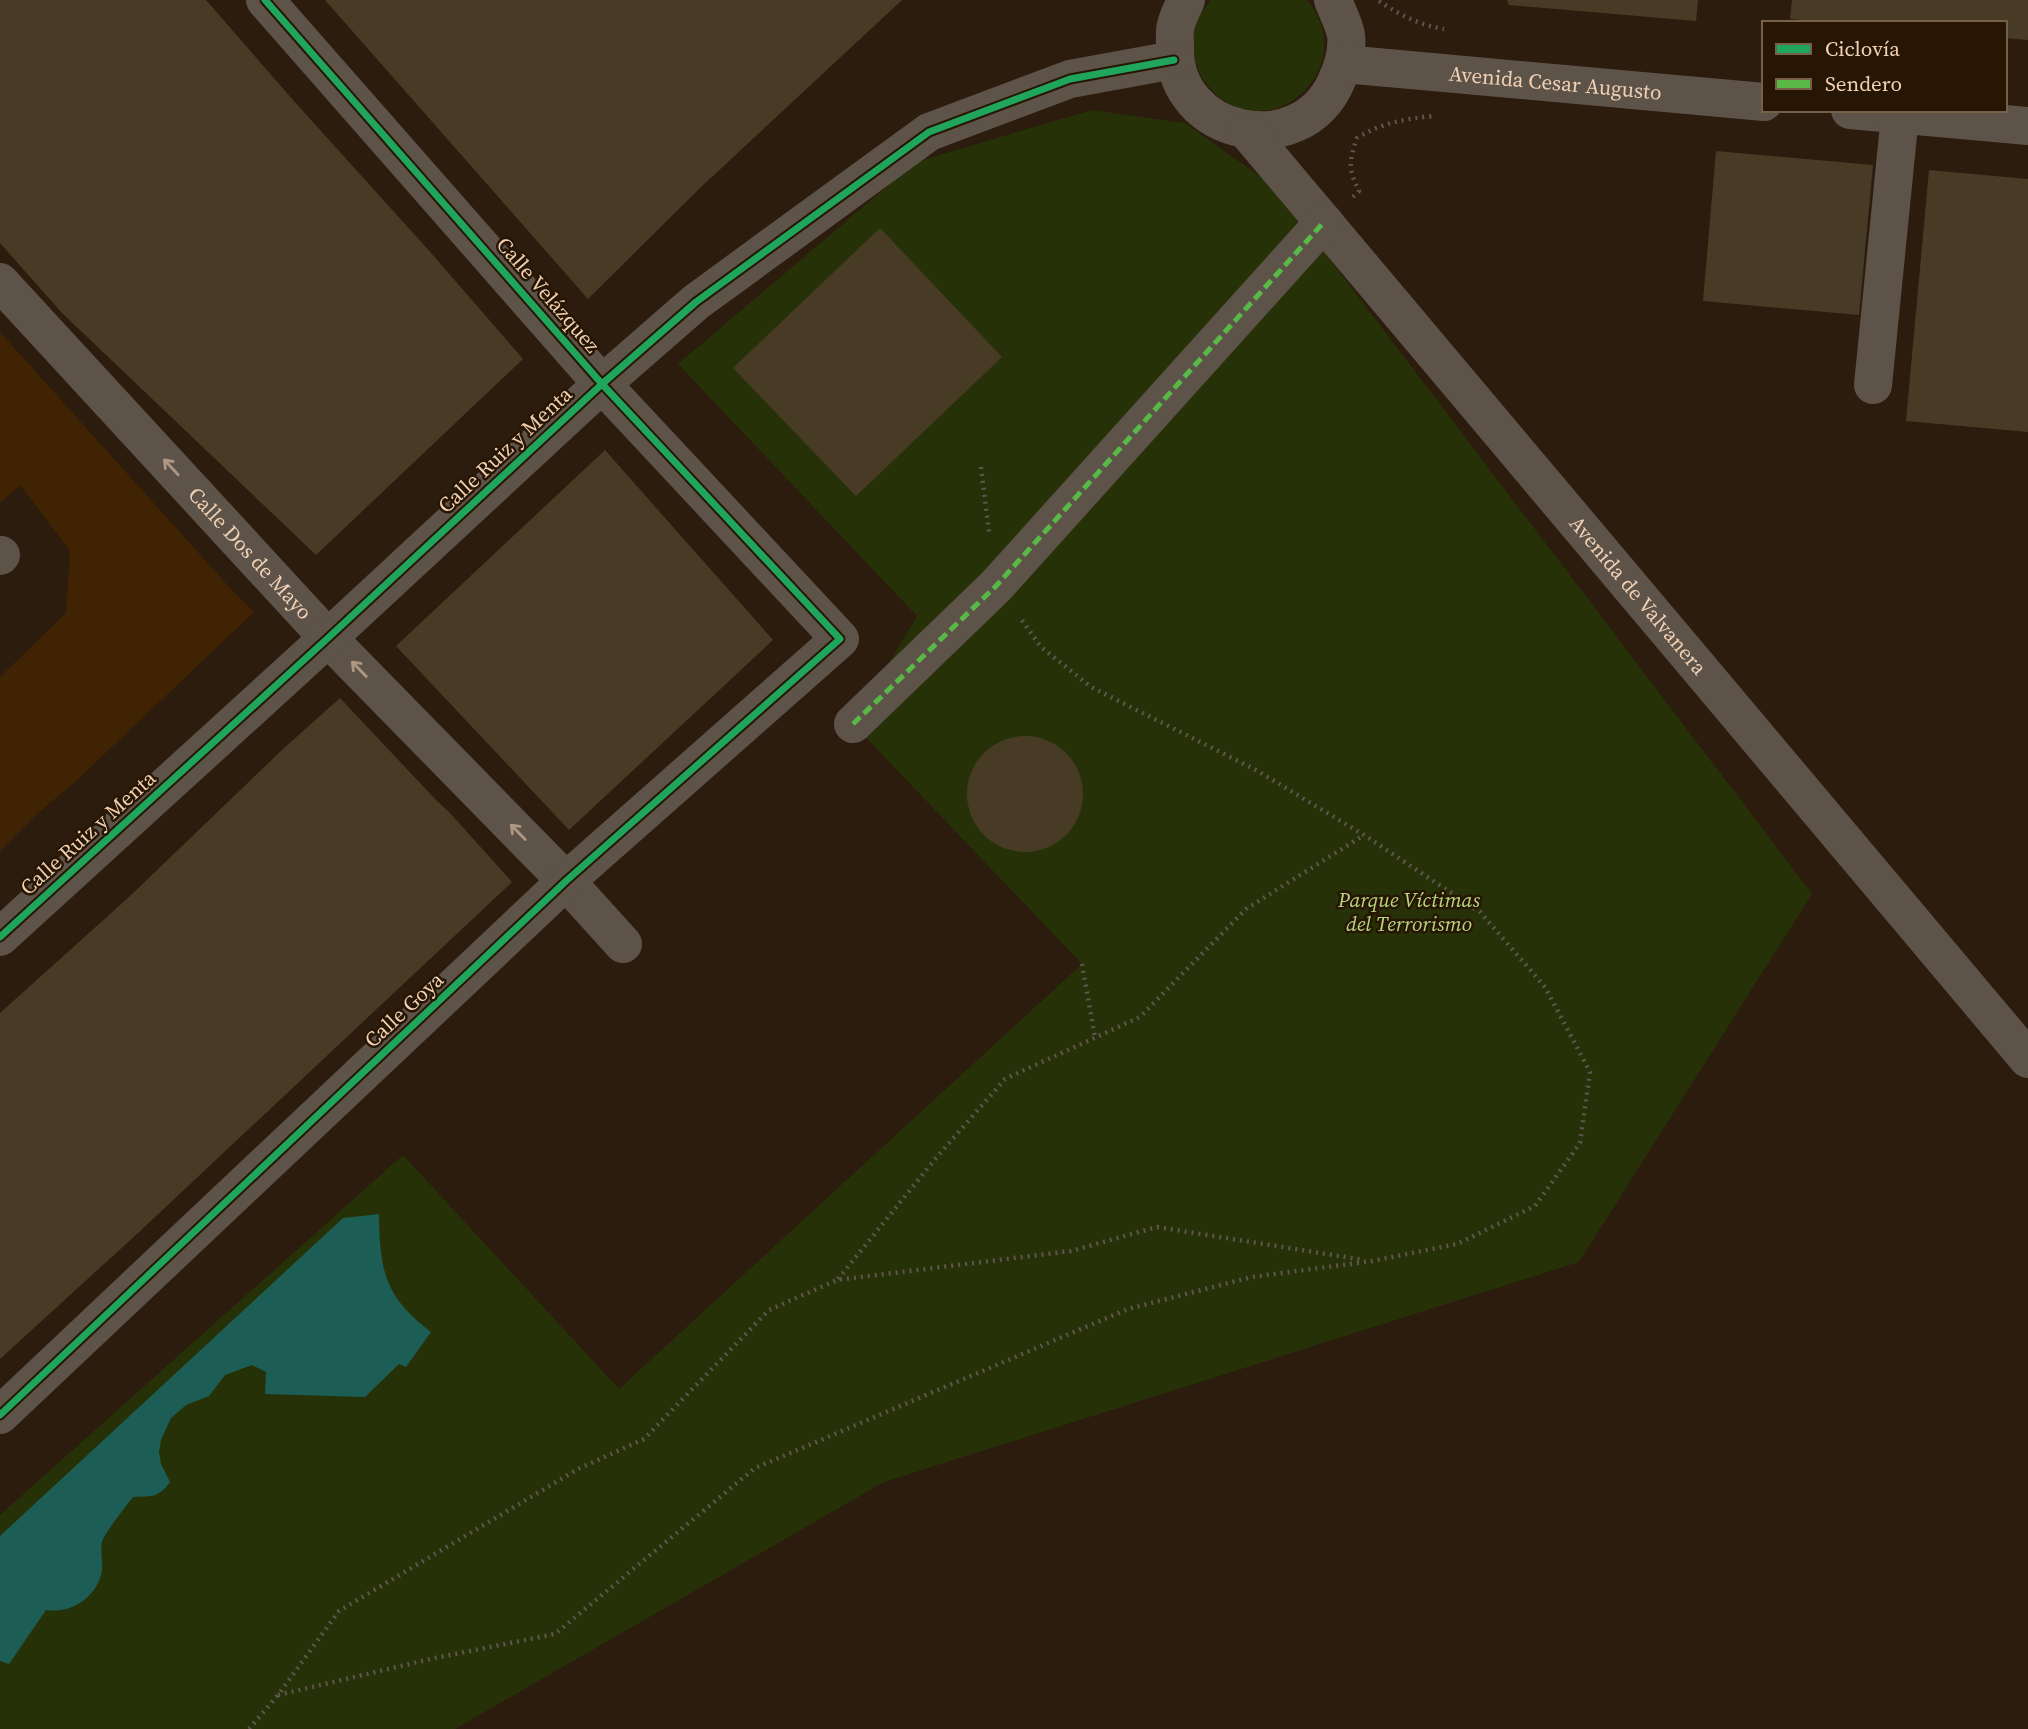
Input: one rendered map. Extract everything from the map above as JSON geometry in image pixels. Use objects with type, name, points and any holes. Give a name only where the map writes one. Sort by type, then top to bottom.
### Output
[{"type":"street","name":"Calle Velázquez","points":[[265,0],[602,384],[840,639]]},
{"type":"street","points":[[1186,0],[1175,26],[1174,60],[1185,89],[1204,112],[1230,127],[1247,131],[1277,130],[1310,116],[1331,94],[1344,64],[1346,34],[1333,0]]},
{"type":"street","name":"Calle Ruiz y Menta","points":[[0,937],[602,384],[696,302],[929,132],[1070,79],[1174,60]]},
{"type":"street","name":"Avenida Cesar Augusto","points":[[1344,64],[1762,102]]},
{"type":"street","points":[[1870,112],[2028,126]]},
{"type":"street","points":[[1873,385],[1900,115]]},
{"type":"street","name":"Avenida de Valvanera","points":[[1247,131],[2028,1059]]},
{"type":"street","points":[[853,724],[996,586],[1324,222]]},
{"type":"street","name":"Calle Dos de Mayo","points":[[0,282],[328,638],[566,881],[623,944]]},
{"type":"street","name":"Calle Goya","points":[[0,1415],[566,881],[840,639]]},
{"type":"path","points":[[278,1695],[435,1658],[555,1634],[755,1468],[1128,1309],[1252,1277],[1372,1261],[1457,1244],[1535,1206],[1580,1143],[1590,1072],[1545,988],[1480,912],[1364,835],[1256,770],[1090,687],[1041,647],[996,586],[981,467]]},
{"type":"path","points":[[838,1280],[936,1158],[1005,1079],[1140,1017],[1246,909],[1364,835]]},
{"type":"path","points":[[1082,964],[1095,1038]]},
{"type":"path","points":[[249,1729],[278,1695],[339,1611],[578,1469],[643,1439],[769,1310],[838,1280],[1071,1251],[1157,1227],[1372,1261]]},
{"type":"shaded area","points":[[0,332],[254,612],[0,851],[0,677],[66,613],[70,551],[20,485],[0,503]]},
{"type":"green space","points":[[1211,0],[1307,0],[1321,25],[1324,49],[1318,72],[1305,91],[1286,104],[1264,111],[1240,108],[1217,95],[1198,70],[1193,43],[1198,20]]},
{"type":"green space","name":"Parque Víctimas del Terrorismo","points":[[1092,110],[1185,123],[1275,187],[1812,894],[1579,1262],[884,1482],[455,1729],[0,1729],[0,1515],[403,1155],[619,1389],[1082,964],[853,724],[917,616],[678,364],[916,162]]},
{"type":"water","points":[[379,1214],[381,1251],[388,1281],[403,1306],[431,1332],[406,1367],[399,1364],[365,1397],[265,1394],[266,1372],[252,1365],[225,1375],[209,1396],[186,1405],[171,1418],[161,1440],[159,1452],[161,1464],[170,1482],[154,1495],[133,1497],[111,1527],[102,1542],[102,1570],[99,1580],[89,1596],[65,1609],[46,1610],[9,1664],[0,1661],[0,1536],[343,1218]]},
{"type":"building","points":[[0,0],[206,0],[523,359],[316,555],[62,313],[0,243]]},
{"type":"building","points":[[325,0],[902,0],[700,188],[588,299]]},
{"type":"building","points":[[1507,0],[1698,0],[1696,21],[1509,5]]},
{"type":"building","points":[[1792,0],[2028,0],[2028,40],[2007,38],[2007,21],[1790,19]]},
{"type":"building","points":[[1716,151],[1873,165],[1859,315],[1703,301]]},
{"type":"building","points":[[1929,170],[2028,179],[2028,432],[1906,421]]},
{"type":"building","points":[[880,228],[1002,357],[856,496],[733,368]]},
{"type":"building","points":[[605,450],[773,640],[569,830],[396,646]]},
{"type":"building","points":[[340,698],[512,882],[0,1359],[0,1013],[129,897]]},
{"type":"building","points":[[1025,736],[1047,741],[1066,753],[1078,772],[1083,794],[1078,816],[1066,835],[1047,847],[1025,852],[1003,847],[984,835],[972,816],[967,794],[972,772],[984,753],[1003,741]]},
{"type":"marked path","points":[[853,724],[996,586],[1324,222]]},
{"type":"cycle path","points":[[0,1415],[566,881],[840,639],[602,384],[265,0]]},
{"type":"cycle path","points":[[0,937],[602,384],[696,302],[929,132],[1070,79],[1174,60]]}]
